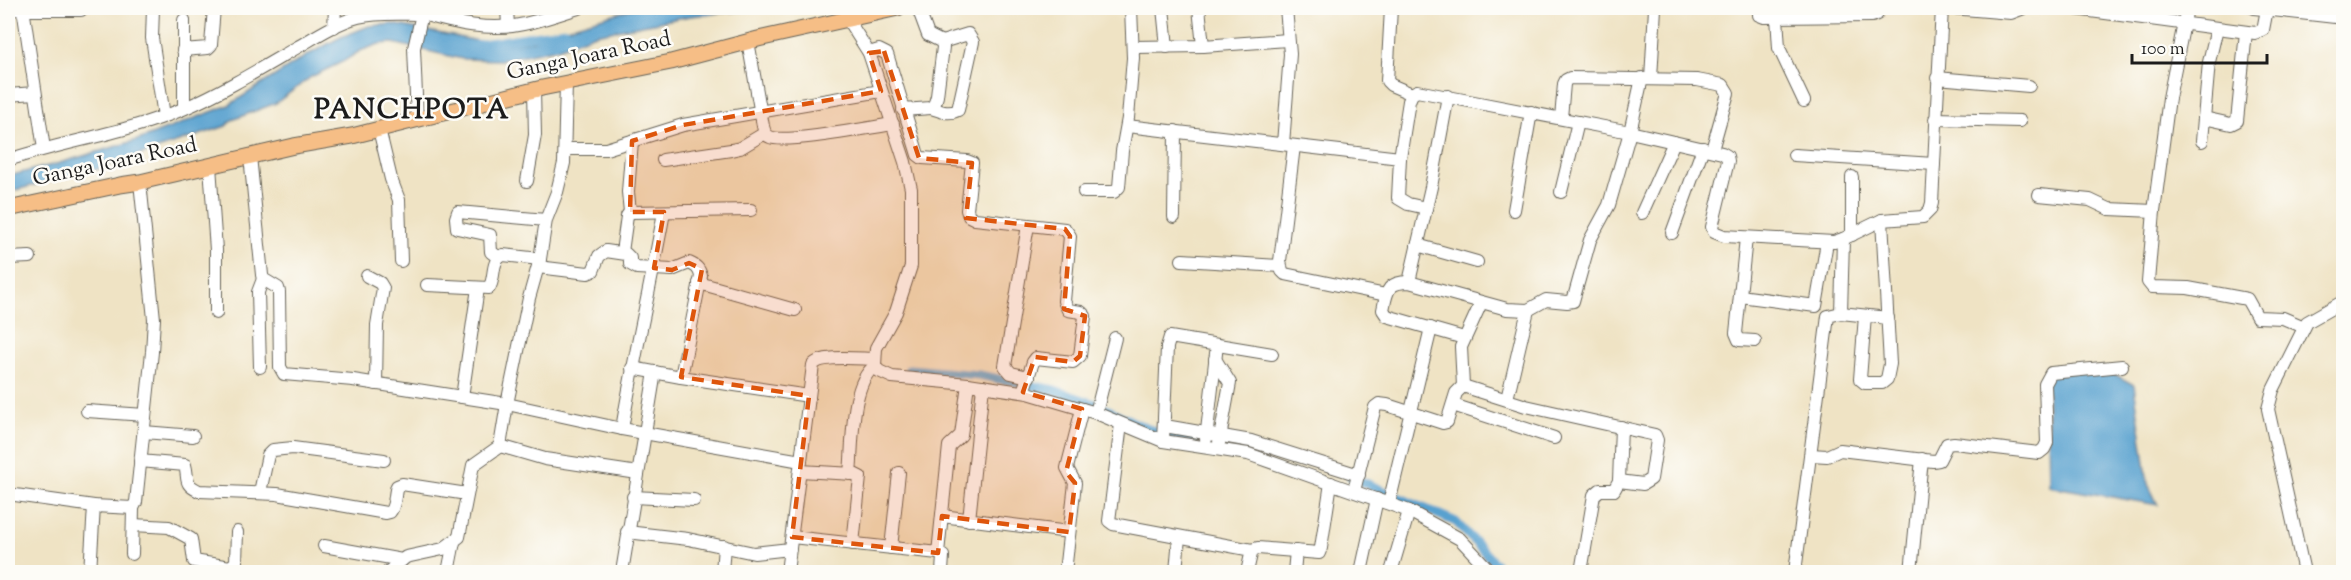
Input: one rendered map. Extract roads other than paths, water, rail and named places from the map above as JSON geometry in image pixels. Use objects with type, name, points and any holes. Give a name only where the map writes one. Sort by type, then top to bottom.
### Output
[{"type":"main road","name":"Ganga Joara Road","points":[[8,209],[379,129],[534,90],[671,62],[748,41],[898,8]]},
{"type":"street","points":[[8,8],[81,10]]},
{"type":"street","points":[[153,8],[152,38],[164,116]]},
{"type":"street","points":[[183,50],[208,48],[212,45],[214,8]]},
{"type":"street","points":[[334,27],[335,8]]},
{"type":"street","points":[[507,8],[508,26]]},
{"type":"street","points":[[8,160],[85,140],[184,108],[334,27],[357,17],[386,13],[421,14],[459,24],[508,26],[523,25],[579,8]]},
{"type":"street","points":[[918,8],[928,35],[942,42],[944,47],[936,103],[931,108]]},
{"type":"street","points":[[1084,192],[1114,192],[1119,187],[1127,126],[1133,47],[1131,8]]},
{"type":"street","points":[[1163,8],[1167,46]]},
{"type":"street","points":[[1199,8],[1203,46]]},
{"type":"street","points":[[1286,8],[1289,145],[1280,266],[1285,274],[1386,295]]},
{"type":"street","points":[[1391,8],[1387,81],[1412,94]]},
{"type":"street","points":[[1464,338],[1387,316],[1383,310],[1386,295],[1392,284],[1409,282],[1507,309],[1528,310],[1546,300],[1573,301],[1590,240],[1609,205],[1646,78],[1655,8]]},
{"type":"street","points":[[1759,8],[1759,15],[1777,16],[1872,15],[1878,14],[1881,8]]},
{"type":"street","points":[[1426,208],[1408,204],[1398,198],[1400,158],[1409,101],[1412,94],[1417,91],[1630,132],[1707,149],[1728,156],[1712,227],[1714,232],[1724,236],[1827,242],[1848,237],[1882,220],[1918,218],[1927,214],[1932,203],[1941,8]]},
{"type":"street","points":[[1952,8],[2011,13],[2024,8]]},
{"type":"street","points":[[2068,8],[2260,33],[2263,30],[2267,9]]},
{"type":"street","points":[[2187,8],[2171,86],[2154,211],[2148,282],[2152,287],[2188,288],[2238,296],[2247,299],[2257,317],[2283,318],[2304,327]]},
{"type":"street","points":[[2254,8],[2343,18]]},
{"type":"street","points":[[23,9],[44,149]]},
{"type":"street","points":[[417,119],[414,48],[421,14]]},
{"type":"street","points":[[1777,16],[1779,48],[1804,101]]},
{"type":"street","points":[[184,20],[184,108]]},
{"type":"street","points":[[848,20],[869,53],[905,162],[910,189],[911,258],[908,276],[896,312],[876,348],[875,362],[866,373],[856,403],[850,474]]},
{"type":"street","points":[[2202,141],[2209,62],[2217,28]]},
{"type":"street","points":[[2204,118],[2231,124],[2237,121],[2246,32]]},
{"type":"street","points":[[903,110],[931,108],[952,113],[958,110],[973,42],[968,34],[963,34],[942,42]]},
{"type":"street","points":[[1133,47],[1203,46],[1288,40]]},
{"type":"street","points":[[748,41],[765,133],[776,139],[787,139],[893,124]]},
{"type":"street","points":[[869,53],[879,50],[887,54],[918,156],[972,163],[967,210],[969,216],[975,219],[1065,229],[1070,236],[1065,307],[1068,310],[1081,312],[1086,320],[1080,356],[1073,362],[1036,358],[1023,392]]},
{"type":"street","points":[[1561,118],[1566,80],[1570,78],[1697,80],[1723,85],[1727,88],[1728,93],[1707,149],[1672,233]]},
{"type":"street","points":[[1937,78],[2029,86]]},
{"type":"street","points":[[448,573],[454,542],[461,530],[473,465],[501,446],[507,404],[539,263],[546,220],[557,192],[564,164],[566,83]]},
{"type":"street","points":[[527,181],[535,135],[534,90]]},
{"type":"street","points":[[565,149],[600,150],[683,125],[881,91]]},
{"type":"street","points":[[8,94],[35,93]]},
{"type":"street","points":[[1409,282],[1449,96]]},
{"type":"street","points":[[1514,210],[1531,112]]},
{"type":"street","points":[[1935,119],[2020,122]]},
{"type":"street","points":[[1561,192],[1578,122]]},
{"type":"street","points":[[1127,126],[1400,158]]},
{"type":"street","points":[[379,129],[391,179],[399,200],[401,261]]},
{"type":"street","points":[[1174,217],[1175,131]]},
{"type":"street","points":[[663,160],[740,148],[765,133]]},
{"type":"street","points":[[622,252],[627,216],[630,212],[628,192],[632,141]]},
{"type":"street","points":[[1642,213],[1674,142]]},
{"type":"street","points":[[250,156],[263,279],[258,292],[260,367]]},
{"type":"street","points":[[1794,156],[1934,164]]},
{"type":"street","points":[[210,166],[216,250],[216,313]]},
{"type":"street","points":[[1841,313],[1852,177]]},
{"type":"street","points":[[132,554],[133,508],[136,502],[146,415],[154,320],[140,182]]},
{"type":"street","points":[[2039,195],[2090,200],[2109,209],[2154,211]]},
{"type":"street","points":[[630,212],[751,210]]},
{"type":"street","points":[[498,257],[491,252],[490,235],[457,228],[458,212],[546,220]]},
{"type":"street","points":[[622,429],[664,212]]},
{"type":"street","points":[[1865,316],[1860,379],[1865,383],[1882,383],[1887,379],[1890,364],[1882,220]]},
{"type":"street","points":[[1028,225],[1005,366],[1011,373],[1029,377]]},
{"type":"street","points":[[1746,238],[1736,337],[1755,341]]},
{"type":"street","points":[[1740,296],[1816,306],[1827,242]]},
{"type":"street","points":[[1417,245],[1477,262]]},
{"type":"street","points":[[427,285],[489,288],[492,284],[496,260],[503,255],[588,273],[593,271],[602,252],[622,252],[630,258],[633,267],[672,270],[689,263],[700,269],[681,377]]},
{"type":"street","points":[[8,258],[30,257]]},
{"type":"street","points":[[1182,260],[1280,266]]},
{"type":"street","points":[[367,276],[383,288],[377,326],[376,384]]},
{"type":"street","points":[[263,279],[278,288],[280,367],[284,374],[376,384],[507,404],[800,466],[858,475],[860,481],[853,544]]},
{"type":"street","points":[[699,283],[795,310]]},
{"type":"street","points":[[462,397],[477,288]]},
{"type":"street","points":[[2304,573],[2268,409],[2273,390],[2304,327],[2310,319],[2343,301]]},
{"type":"street","points":[[1357,483],[1375,407],[1379,404],[1443,423],[1447,422],[1456,393],[1463,386],[1461,354],[1464,338],[1481,303]]},
{"type":"street","points":[[1507,399],[1528,310]]},
{"type":"street","points":[[1795,573],[1826,321],[1832,313],[1888,318]]},
{"type":"street","points":[[1361,573],[1387,497],[1431,328]]},
{"type":"street","points":[[1163,441],[1167,347],[1170,337],[1272,354]]},
{"type":"street","points":[[1096,413],[1115,338]]},
{"type":"street","points":[[1213,441],[1217,345]]},
{"type":"street","points":[[787,573],[811,372],[816,361],[825,359],[875,362],[884,374],[892,377],[1023,392],[1096,413],[1163,441],[1258,443],[1387,497],[1460,539],[1491,573]]},
{"type":"street","points":[[1213,441],[1230,383],[1215,359]]},
{"type":"street","points":[[1811,455],[1827,456],[1840,450],[1939,460],[1943,448],[1947,444],[1954,443],[2039,453],[2047,443],[2045,384],[2047,377],[2058,371],[2122,366]]},
{"type":"street","points":[[632,368],[809,396]]},
{"type":"street","points":[[622,573],[655,372]]},
{"type":"street","points":[[938,553],[949,446],[961,435],[968,384]]},
{"type":"street","points":[[969,520],[983,386]]},
{"type":"street","points":[[1463,386],[1526,406],[1651,433],[1657,440],[1651,479],[1643,484],[1618,481]]},
{"type":"street","points":[[1453,405],[1554,438]]},
{"type":"street","points":[[1065,573],[1075,483],[1067,468],[1082,409]]},
{"type":"street","points":[[87,411],[146,415]]},
{"type":"street","points":[[1121,424],[1109,521],[1113,524],[1252,550],[1258,548],[1319,553],[1322,548],[1331,483]]},
{"type":"street","points":[[1165,426],[1331,483],[1357,483]]},
{"type":"street","points":[[1581,573],[1594,495],[1600,490],[1614,490],[1618,481],[1622,427]]},
{"type":"street","points":[[144,432],[193,436]]},
{"type":"street","points":[[501,446],[545,459],[638,473]]},
{"type":"street","points":[[260,492],[268,455],[273,450],[293,448],[384,460]]},
{"type":"street","points":[[1911,573],[1922,459]]},
{"type":"street","points":[[140,461],[185,465],[187,481],[191,487],[199,491],[260,492],[386,513],[393,509],[397,486],[402,484],[467,495]]},
{"type":"street","points":[[891,548],[899,473]]},
{"type":"street","points":[[8,494],[94,506],[133,508]]},
{"type":"street","points":[[633,497],[694,500]]},
{"type":"street","points":[[90,573],[94,506]]},
{"type":"street","points":[[1391,573],[1409,510]]},
{"type":"street","points":[[942,516],[1069,532]]},
{"type":"street","points":[[133,525],[175,529],[191,539],[194,561],[230,567],[236,562],[237,532]]},
{"type":"street","points":[[627,532],[688,538],[754,553],[791,543],[853,544],[938,553],[943,556],[945,572]]},
{"type":"street","points":[[1176,573],[1179,537]]},
{"type":"street","points":[[388,573],[411,554],[443,549],[454,542]]},
{"type":"street","points":[[324,546],[402,560]]},
{"type":"street","points":[[722,573],[724,546]]},
{"type":"street","points":[[1247,573],[1252,550]]},
{"type":"street","points":[[1294,573],[1296,551]]},
{"type":"water","points":[[635,8],[827,8],[760,9],[690,16],[595,34],[558,48],[501,60],[462,59],[393,43],[379,44],[360,51],[311,77],[276,103],[232,120],[226,126],[98,169],[8,192],[8,176],[141,139],[229,105],[306,56],[339,38],[369,26],[393,24],[498,45],[532,41],[572,26]]},
{"type":"water","points":[[2103,368],[2134,385],[2148,484],[2158,505],[2049,486],[2047,374]]},
{"type":"waterway","points":[[476,45],[566,31]]},
{"type":"waterway","points":[[909,369],[979,375],[1054,390],[1098,405],[1148,429],[1164,434],[1205,439]]},
{"type":"waterway","points":[[1351,477],[1456,522],[1503,572]]},
{"type":"district","name":"PANCHPOTA","points":[[412,111]]}]
